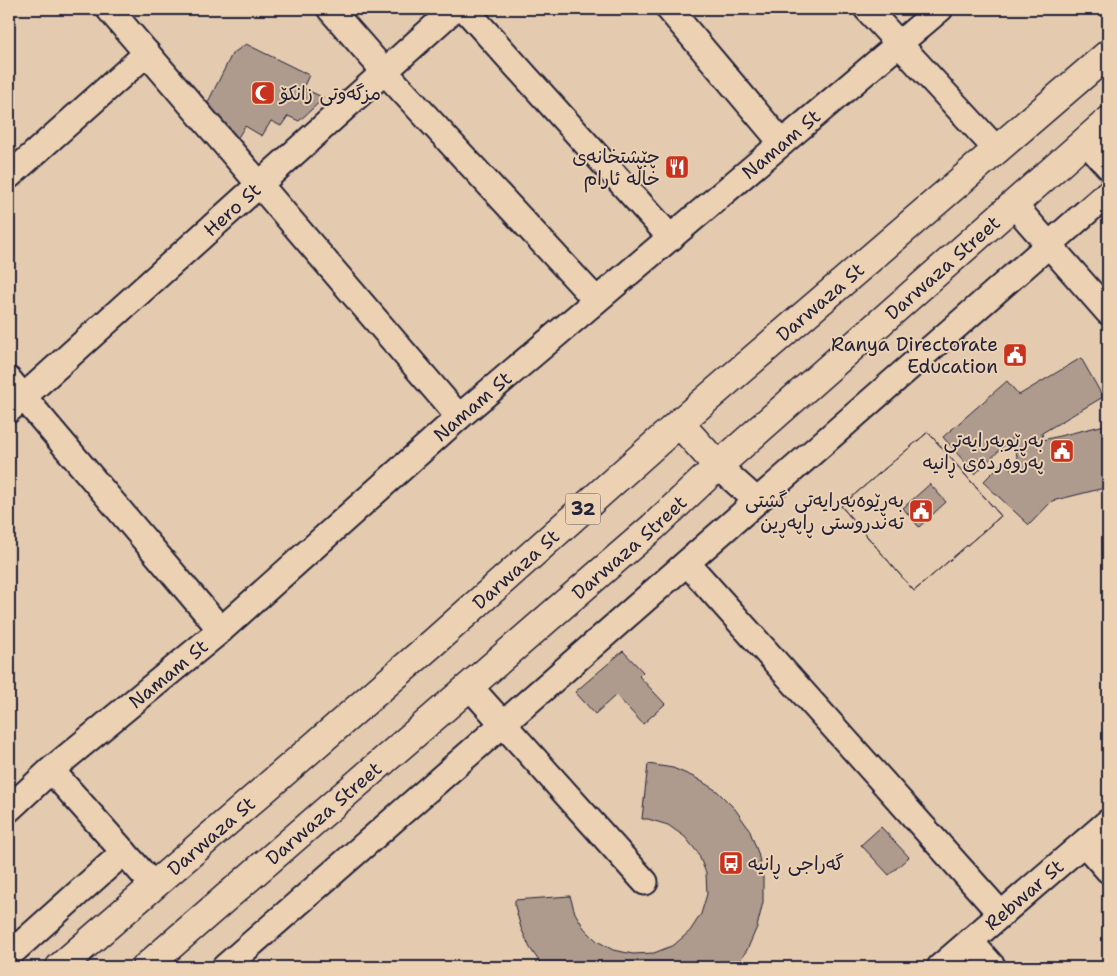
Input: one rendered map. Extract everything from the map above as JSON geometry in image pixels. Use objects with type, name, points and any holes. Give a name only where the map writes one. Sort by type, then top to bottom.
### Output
[{"type":"highway","name":"Darwaza St","points":[[60,967],[434,642],[679,423],[1108,54]]},
{"type":"highway","name":"Darwaza Street","points":[[146,967],[653,527],[718,466],[1108,121]]},
{"type":"highway","points":[[679,423],[718,466]]},
{"type":"street","points":[[109,9],[459,416]]},
{"type":"street","points":[[330,9],[385,72],[596,300]]},
{"type":"street","name":"Hero St","points":[[14,396],[259,185],[454,9]]},
{"type":"street","points":[[465,9],[670,238]]},
{"type":"street","points":[[669,9],[782,143]]},
{"type":"street","points":[[867,9],[997,150]]},
{"type":"street","name":"Namam St","points":[[9,809],[51,770],[221,630],[459,416],[940,9]]},
{"type":"street","points":[[9,176],[147,53]]},
{"type":"street","points":[[1085,141],[1108,166]]},
{"type":"street","points":[[240,962],[503,724],[1108,193]]},
{"type":"street","points":[[1014,205],[1108,312]]},
{"type":"street","points":[[14,396],[221,630]]},
{"type":"street","points":[[718,466],[757,501]]},
{"type":"street","points":[[687,563],[1002,914]]},
{"type":"street","points":[[470,687],[645,882]]},
{"type":"street","points":[[51,770],[154,886]]},
{"type":"street","name":"Rebwar St","points":[[940,967],[1108,822]]},
{"type":"street","points":[[1084,843],[1108,870]]},
{"type":"street","points":[[9,955],[124,852]]},
{"type":"street","points":[[970,941],[993,967]]},
{"type":"building","name":"مزگەوتی زانکۆ","points":[[246,44],[309,75],[303,88],[324,98],[299,121],[288,116],[281,126],[271,121],[262,136],[245,126],[237,139],[206,106],[232,54]]},
{"type":"building","name":"بەڕێوبەرایەتی پەروەردەی ڕانیە","points":[[1081,358],[1103,397],[1042,433],[1043,440],[1105,425],[1108,441],[1108,487],[1052,501],[1029,525],[983,482],[1004,461],[1013,471],[1019,466],[1013,437],[975,474],[943,437],[1007,381],[1019,395]]},
{"type":"building","name":"بەڕێوەبەرایەتی گشتی تەندروستی ڕاپەڕین","points":[[928,432],[1001,516],[914,591],[841,506]],"holes":[[[930,484],[946,502],[919,527],[903,508]]]},
{"type":"building","name":"بەڕێوەبەرایەتی گشتی تەندروستی ڕاپەڕین","points":[[928,432],[1001,516],[914,591],[841,506]]},
{"type":"building","points":[[623,651],[643,672],[639,676],[665,704],[643,724],[616,695],[595,714],[575,692]]},
{"type":"building","name":"گەراجی ڕانیە","points":[[648,764],[673,768],[696,778],[717,791],[735,809],[749,829],[758,853],[763,877],[763,902],[757,927],[747,950],[735,967],[543,967],[530,948],[521,928],[515,900],[570,896],[575,913],[584,928],[597,941],[613,950],[633,954],[654,953],[674,945],[690,931],[701,914],[707,894],[706,873],[698,853],[685,837],[668,825],[642,819]]},
{"type":"building","points":[[881,827],[909,857],[889,875],[861,845]]},
{"type":"place","name":"مزگەوتی زانکۆ","points":[[263,93]]},
{"type":"place","name":"چێشتخانەی خاڵە ئارام","points":[[677,167]]},
{"type":"place","name":"Ranya Directorate Education","points":[[1015,355]]},
{"type":"place","name":"بەڕێوبەرایەتی پەروەردەی ڕانیە","points":[[1062,451]]},
{"type":"place","name":"بەڕێوەبەرایەتی گشتی تەندروستی ڕاپەڕین","points":[[921,511]]},
{"type":"place","name":"گەراجی ڕانیە","points":[[731,863]]}]
